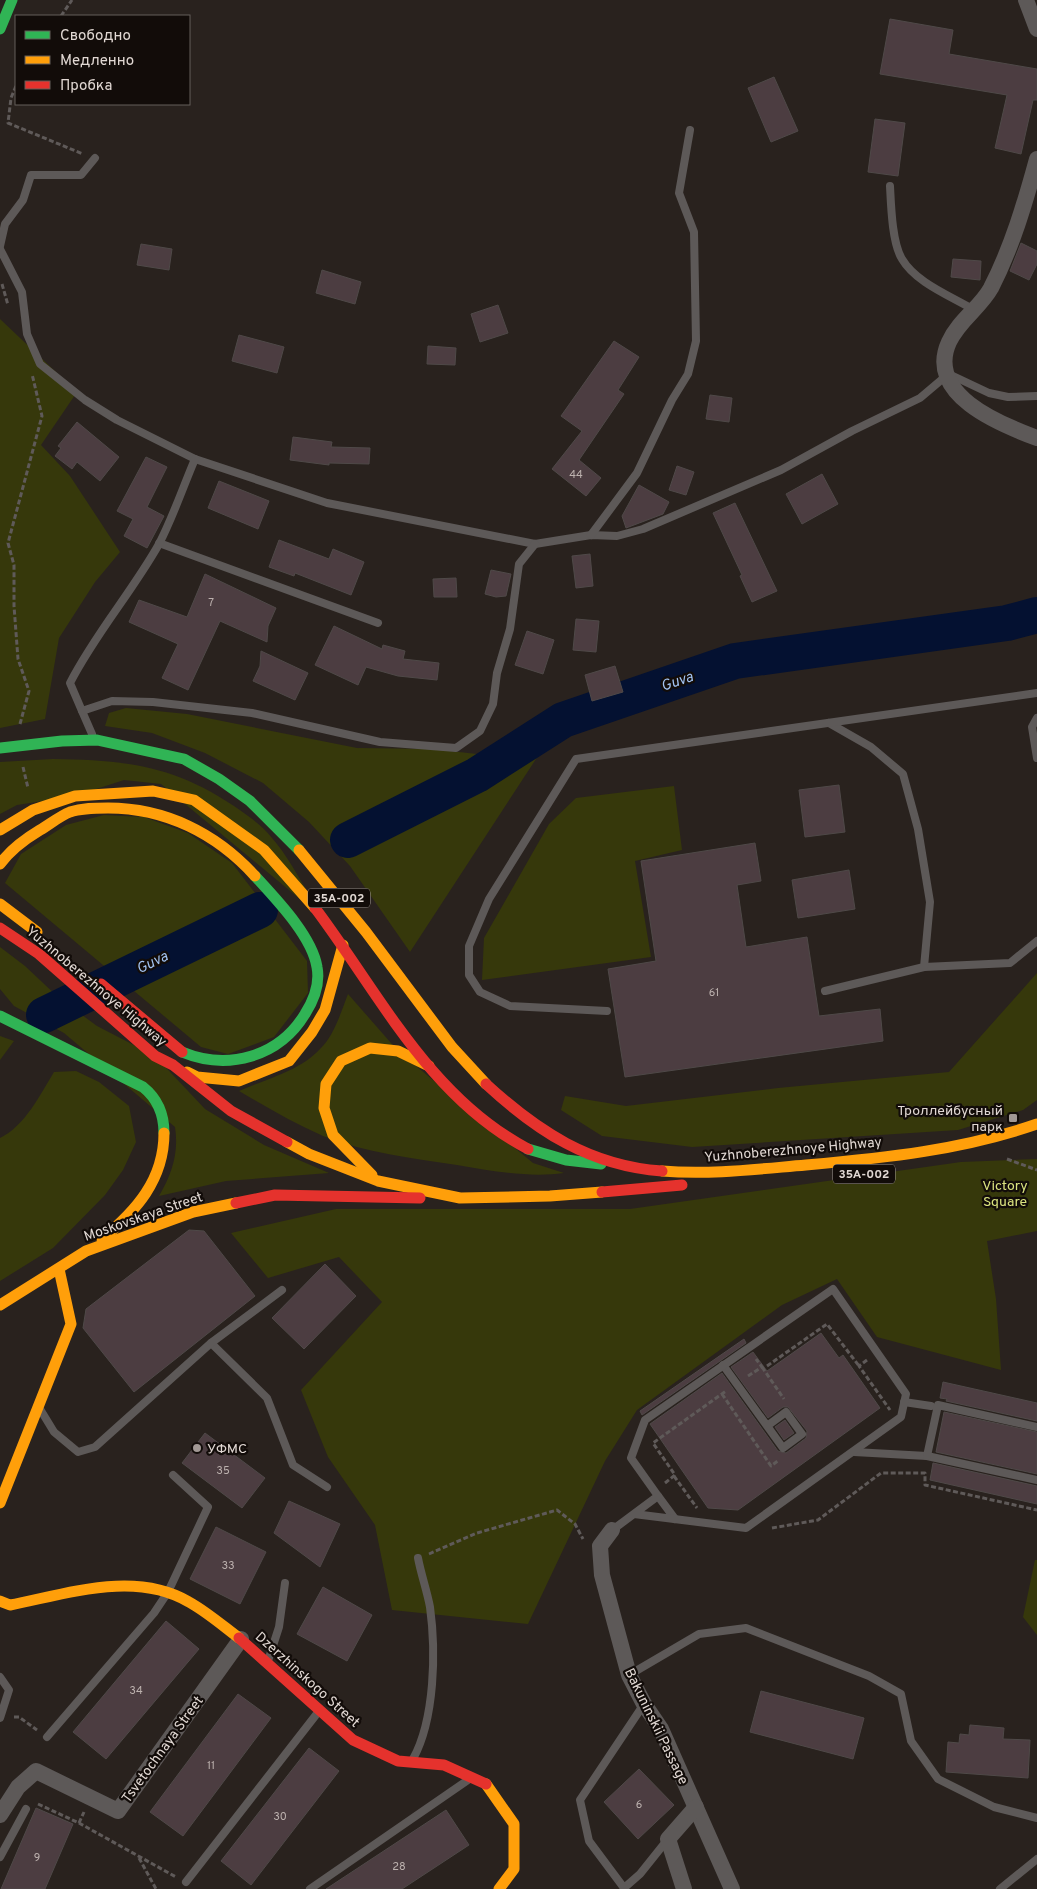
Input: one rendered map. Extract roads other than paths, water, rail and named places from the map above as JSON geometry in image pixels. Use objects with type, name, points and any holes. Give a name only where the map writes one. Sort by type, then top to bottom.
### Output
[{"type":"main road","points":[[0,29],[12,0]]},
{"type":"main road","name":"Yuzhnoberezhnoye Highway","points":[[0,748],[96,740],[183,758],[229,784],[289,837],[371,939],[417,1004],[474,1072],[501,1098],[544,1132],[580,1151],[621,1166],[659,1171],[740,1171],[860,1160],[952,1148],[1002,1138],[1037,1124]]},
{"type":"main road","points":[[0,830],[33,810],[75,796],[153,791],[194,800],[264,850],[307,898],[343,945],[403,1036],[449,1088],[508,1139],[530,1150],[566,1160],[621,1166]]},
{"type":"main road","name":"Yuzhnoberezhnoye Highway","points":[[0,864],[11,849],[67,813],[104,808],[130,808],[159,812],[176,818],[201,832],[230,852],[268,890],[310,946],[318,976],[313,999],[295,1030],[271,1048],[254,1056],[214,1063],[199,1060],[182,1052],[89,974]]},
{"type":"main road","name":"Yuzhnoberezhnoye Highway","points":[[0,904],[45,938]]},
{"type":"main road","name":"Yuzhnoberezhnoye Highway","points":[[0,928],[39,954],[155,1056],[172,1065],[231,1111],[309,1154],[378,1181],[460,1198],[550,1196],[754,1182]]},
{"type":"main road","points":[[172,1065],[197,1076],[222,1081],[239,1081],[289,1060],[312,1032],[325,1010],[343,945]]},
{"type":"main road","points":[[0,1008],[13,1021]]},
{"type":"main road","points":[[0,1016],[131,1080],[154,1097],[164,1119],[166,1144],[161,1167],[148,1195],[124,1222],[86,1251]]},
{"type":"main road","points":[[378,1181],[333,1135],[324,1108],[326,1084],[341,1061],[370,1048],[398,1050],[429,1066]]},
{"type":"main road","name":"Moskovskaya Street","points":[[4,1302],[86,1251],[193,1212],[275,1195],[460,1198]]},
{"type":"main road","points":[[0,1503],[71,1324],[59,1268]]},
{"type":"main road","name":"Dzerzhinskogo Street","points":[[0,1601],[10,1604],[103,1587],[145,1586],[168,1592],[188,1601],[242,1639],[354,1740],[398,1761],[444,1765],[485,1783],[514,1824],[514,1869],[499,1889]]},
{"type":"street","points":[[1026,0],[1037,29]]},
{"type":"street","points":[[1037,159],[1009,250],[990,290],[964,319],[949,342],[943,362],[946,376],[964,399],[981,413],[1004,426],[1037,438]]},
{"type":"street","name":"Bakuninskii Passage","points":[[613,1529],[600,1546],[602,1575],[629,1675],[644,1704],[661,1729],[732,1889]]},
{"type":"street","name":"Tsvetochnaya Street","points":[[0,1815],[18,1787],[36,1771],[118,1811],[242,1639]]},
{"type":"street","points":[[684,1889],[668,1839],[696,1808]]},
{"type":"lane","points":[[591,535],[637,473],[672,400],[688,374],[696,341],[694,232],[679,193],[690,130]]},
{"type":"lane","points":[[95,158],[81,174],[31,176],[23,200],[5,224],[0,248],[22,292],[27,334],[40,364],[85,400],[101,410],[195,459],[327,503],[536,544],[591,535],[617,536],[643,529],[781,470],[852,431],[920,398],[946,376],[953,376],[989,394],[1008,397],[1037,396]]},
{"type":"lane","points":[[890,186],[898,250],[902,258],[913,272],[974,310]]},
{"type":"lane","points":[[96,740],[70,683],[86,651],[113,616],[159,543],[195,459]]},
{"type":"lane","points":[[159,543],[378,623]]},
{"type":"lane","points":[[82,711],[112,701],[153,702],[252,713],[380,742],[456,748],[480,732],[493,704],[497,673],[510,629],[519,564],[536,544]]},
{"type":"lane","points":[[607,1011],[510,1006],[480,992],[469,974],[469,946],[489,899],[576,759],[1037,693]]},
{"type":"lane","points":[[1037,718],[1032,727],[1037,758]]},
{"type":"lane","points":[[829,723],[871,747],[903,774],[918,829],[930,902],[924,967]]},
{"type":"lane","points":[[825,991],[924,967],[1010,963],[1037,940]]},
{"type":"lane","points":[[38,1406],[54,1432],[78,1452],[95,1447],[211,1343],[282,1290]]},
{"type":"lane","points":[[634,1514],[674,1519],[746,1528],[901,1418],[906,1394],[833,1290],[645,1420],[631,1458],[674,1519]]},
{"type":"lane","points":[[0,1310],[4,1302]]},
{"type":"lane","points":[[211,1343],[268,1398],[293,1465],[327,1487]]},
{"type":"lane","points":[[724,1365],[737,1384],[767,1426],[783,1448],[802,1434],[786,1412],[767,1426]]},
{"type":"lane","points":[[904,1402],[931,1406]]},
{"type":"lane","points":[[927,1456],[938,1405],[1037,1427]]},
{"type":"lane","points":[[854,1452],[927,1456],[1037,1480]]},
{"type":"lane","points":[[0,1481],[12,1472]]},
{"type":"lane","points":[[47,1737],[154,1613],[168,1592],[208,1507],[173,1475]]},
{"type":"lane","points":[[613,1529],[658,1496]]},
{"type":"lane","points":[[411,1762],[420,1746],[430,1706],[432,1667],[430,1607],[418,1558]]},
{"type":"lane","points":[[268,1663],[278,1627],[285,1583]]},
{"type":"lane","points":[[629,1675],[699,1634],[746,1628],[868,1676],[901,1694],[911,1741],[938,1779],[994,1807],[1037,1818]]},
{"type":"lane","points":[[0,1677],[9,1690],[0,1717]]},
{"type":"lane","points":[[644,1704],[580,1800],[589,1840],[624,1888],[640,1874],[668,1839]]},
{"type":"lane","points":[[186,1882],[320,1710]]},
{"type":"lane","points":[[310,1889],[472,1778]]},
{"type":"lane","points":[[0,1857],[26,1809]]},
{"type":"lane","points":[[1000,1889],[1037,1859]]},
{"type":"waterway","name":"Guva","points":[[348,840],[477,775],[563,720],[735,661],[1007,623],[1037,615]]},
{"type":"waterway","name":"Guva","points":[[44,1015],[260,910]]},
{"type":"place","name":"Троллейбусный парк","points":[[1013,1118]]},
{"type":"place","name":"УФМС","points":[[197,1448]]},
{"type":"park label","name":"Victory Square","points":[[1005,1194]]}]
